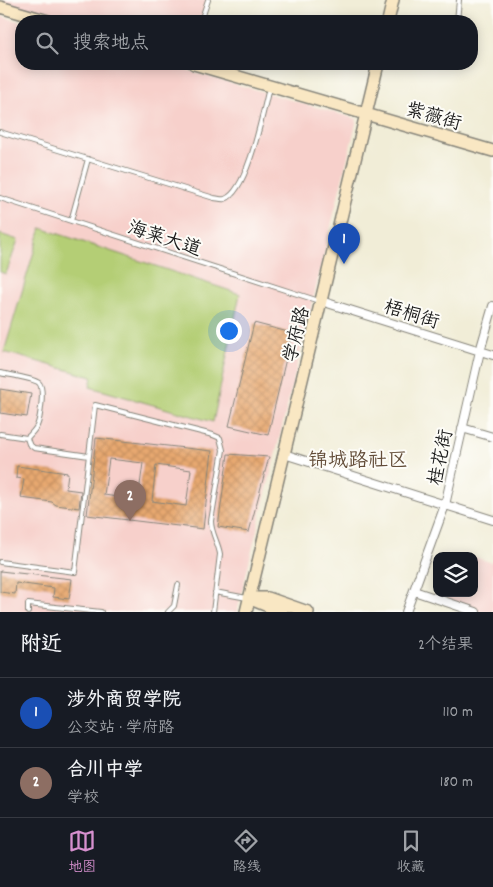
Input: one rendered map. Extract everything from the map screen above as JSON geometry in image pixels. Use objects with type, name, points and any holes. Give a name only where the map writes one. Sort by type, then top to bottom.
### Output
[{"type":"main road","points":[[389,15],[393,0]]},
{"type":"main road","points":[[0,7],[27,15]]},
{"type":"main road","name":"紫薇街","points":[[215,70],[493,150]]},
{"type":"main road","name":"学府路","points":[[246,612],[377,70]]},
{"type":"main road","points":[[249,598],[282,612]]},
{"type":"main road","points":[[249,598],[268,598],[308,612]]},
{"type":"street","name":"梧桐街","points":[[321,302],[493,355]]},
{"type":"street","name":"桂花街","points":[[406,612],[445,505],[480,351],[493,306]]},
{"type":"street","points":[[462,428],[493,437]]},
{"type":"street","points":[[284,454],[493,520]]},
{"type":"street","points":[[414,591],[476,612]]},
{"type":"lane","points":[[204,15],[208,0]]},
{"type":"lane","points":[[458,15],[459,0]]},
{"type":"lane","points":[[0,132],[214,198],[224,199],[234,193],[248,169],[270,86]]},
{"type":"lane","points":[[71,221],[88,159]]},
{"type":"lane","name":"海莱大道","points":[[0,198],[321,302]]},
{"type":"lane","points":[[0,373],[35,381],[41,386],[42,393],[38,423],[34,432],[27,438],[0,434]]},
{"type":"lane","points":[[0,562],[76,572],[95,405],[220,438],[223,450],[211,521],[212,531],[219,545],[220,554],[212,612]]},
{"type":"lane","points":[[27,438],[29,444],[34,448],[89,456]]},
{"type":"lane","points":[[168,612],[176,600],[178,585]]},
{"type":"lane","points":[[215,592],[249,598]]},
{"type":"lane","points":[[28,612],[28,604],[101,612]]},
{"type":"shaded area","points":[[5,0],[208,0],[203,15],[27,15],[2,8]]},
{"type":"shaded area","points":[[0,16],[15,20],[15,70],[187,70],[357,119],[237,612],[0,612]]},
{"type":"shaded area","points":[[478,558],[493,563],[493,612],[476,612],[446,602],[448,597],[478,597]]},
{"type":"green space","points":[[41,228],[240,294],[213,422],[90,387],[92,377],[4,352]]},
{"type":"green space","points":[[0,234],[18,240],[6,274],[0,272]]},
{"type":"building","points":[[254,323],[292,333],[268,435],[229,426]]},
{"type":"building","points":[[0,389],[31,394],[27,417],[0,413]]},
{"type":"building","points":[[96,438],[212,451],[203,529],[87,515]],"holes":[[[109,459],[143,463],[138,500],[104,495]],[[156,465],[191,470],[186,506],[152,501]]]},
{"type":"building","points":[[228,454],[269,457],[249,532],[218,527]]},
{"type":"building","points":[[17,466],[68,473],[66,489],[81,491],[79,508],[21,498],[24,479],[16,478]]},
{"type":"building","points":[[0,571],[72,579],[69,599],[53,597],[54,588],[16,583],[15,594],[0,592]]},
{"type":"place","name":"涉外商贸学院","points":[[344,264]]},
{"type":"place","name":"合川中学","points":[[130,521]]},
{"type":"district","name":"锦城路社区","points":[[358,459]]}]
